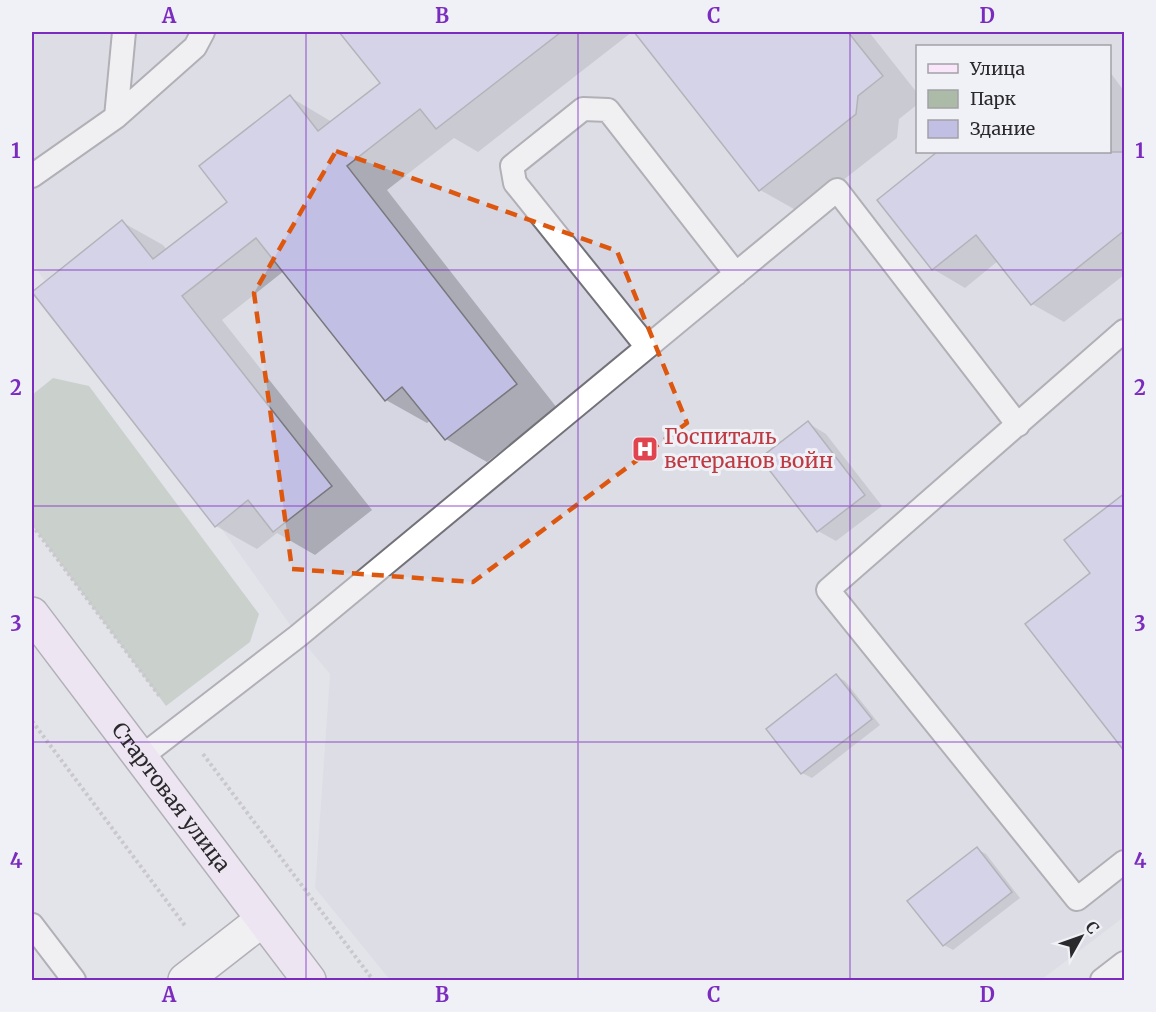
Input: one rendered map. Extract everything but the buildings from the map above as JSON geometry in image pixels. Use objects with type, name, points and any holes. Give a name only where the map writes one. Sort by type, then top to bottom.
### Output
[{"type":"street","name":"Стартовая улица","points":[[32,614],[309,981]]},
{"type":"street","points":[[185,981],[262,920]]},
{"type":"lane","points":[[116,117],[124,32]]},
{"type":"lane","points":[[32,176],[116,117],[195,47],[203,32]]},
{"type":"lane","points":[[647,347],[515,183],[512,166],[583,109],[608,110],[736,274]]},
{"type":"lane","points":[[141,757],[298,636],[837,190],[1018,425]]},
{"type":"lane","points":[[1125,331],[828,590],[1077,899],[1125,862]]},
{"type":"lane","points":[[32,925],[74,981]]},
{"type":"lane","points":[[1102,981],[1125,963]]},
{"type":"path","points":[[32,721],[211,960]]},
{"type":"highlighted area","points":[[336,151],[617,251],[687,423],[473,582],[292,569],[254,293]]},
{"type":"shaded area","name":"Госпиталь ветеранов войн","points":[[32,32],[1124,32],[1124,917],[1041,980],[390,980],[315,888],[330,674],[298,636],[32,263]]},
{"type":"green space","points":[[53,378],[89,386],[259,614],[250,642],[166,706],[32,525],[32,395]]},
{"type":"place","name":"Госпиталь ветеранов войн","points":[[645,449]]}]
